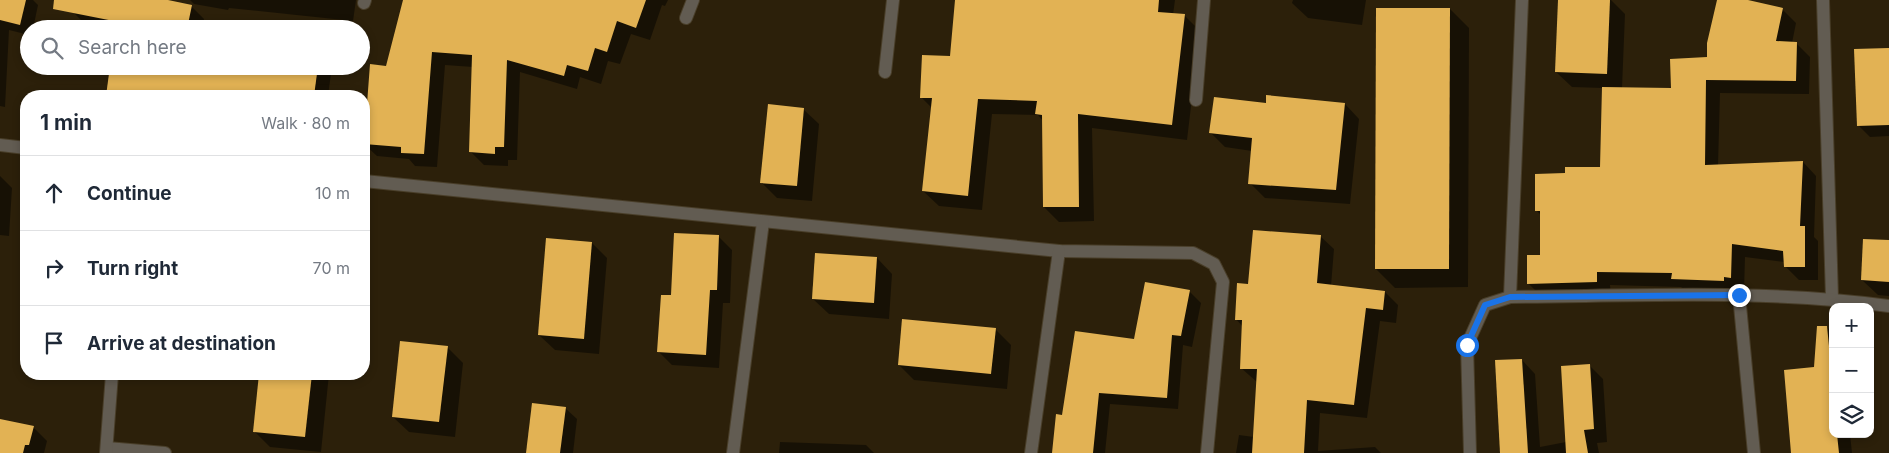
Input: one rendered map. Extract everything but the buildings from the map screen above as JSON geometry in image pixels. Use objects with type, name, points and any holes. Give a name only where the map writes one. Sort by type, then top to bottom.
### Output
[{"type":"street","points":[[686,18],[693,0]]},
{"type":"street","points":[[885,72],[894,0]]},
{"type":"street","points":[[1196,100],[1204,0]]},
{"type":"street","points":[[1510,297],[1522,0]]},
{"type":"street","points":[[1823,0],[1832,298]]},
{"type":"street","points":[[0,145],[20,147]]},
{"type":"street","points":[[370,183],[1059,251],[1193,252],[1214,264],[1223,282],[1207,453]]},
{"type":"street","points":[[733,453],[762,222]]},
{"type":"street","points":[[1031,453],[1059,251]]},
{"type":"street","points":[[1739,295],[1754,453]]},
{"type":"street","points":[[1470,453],[1467,345],[1485,305],[1510,297],[1739,295],[1832,298],[1889,306]]},
{"type":"street","points":[[112,380],[106,451],[165,453]]},
{"type":"route","points":[[1467,345],[1476,321],[1485,305],[1510,297],[1739,295]]}]
